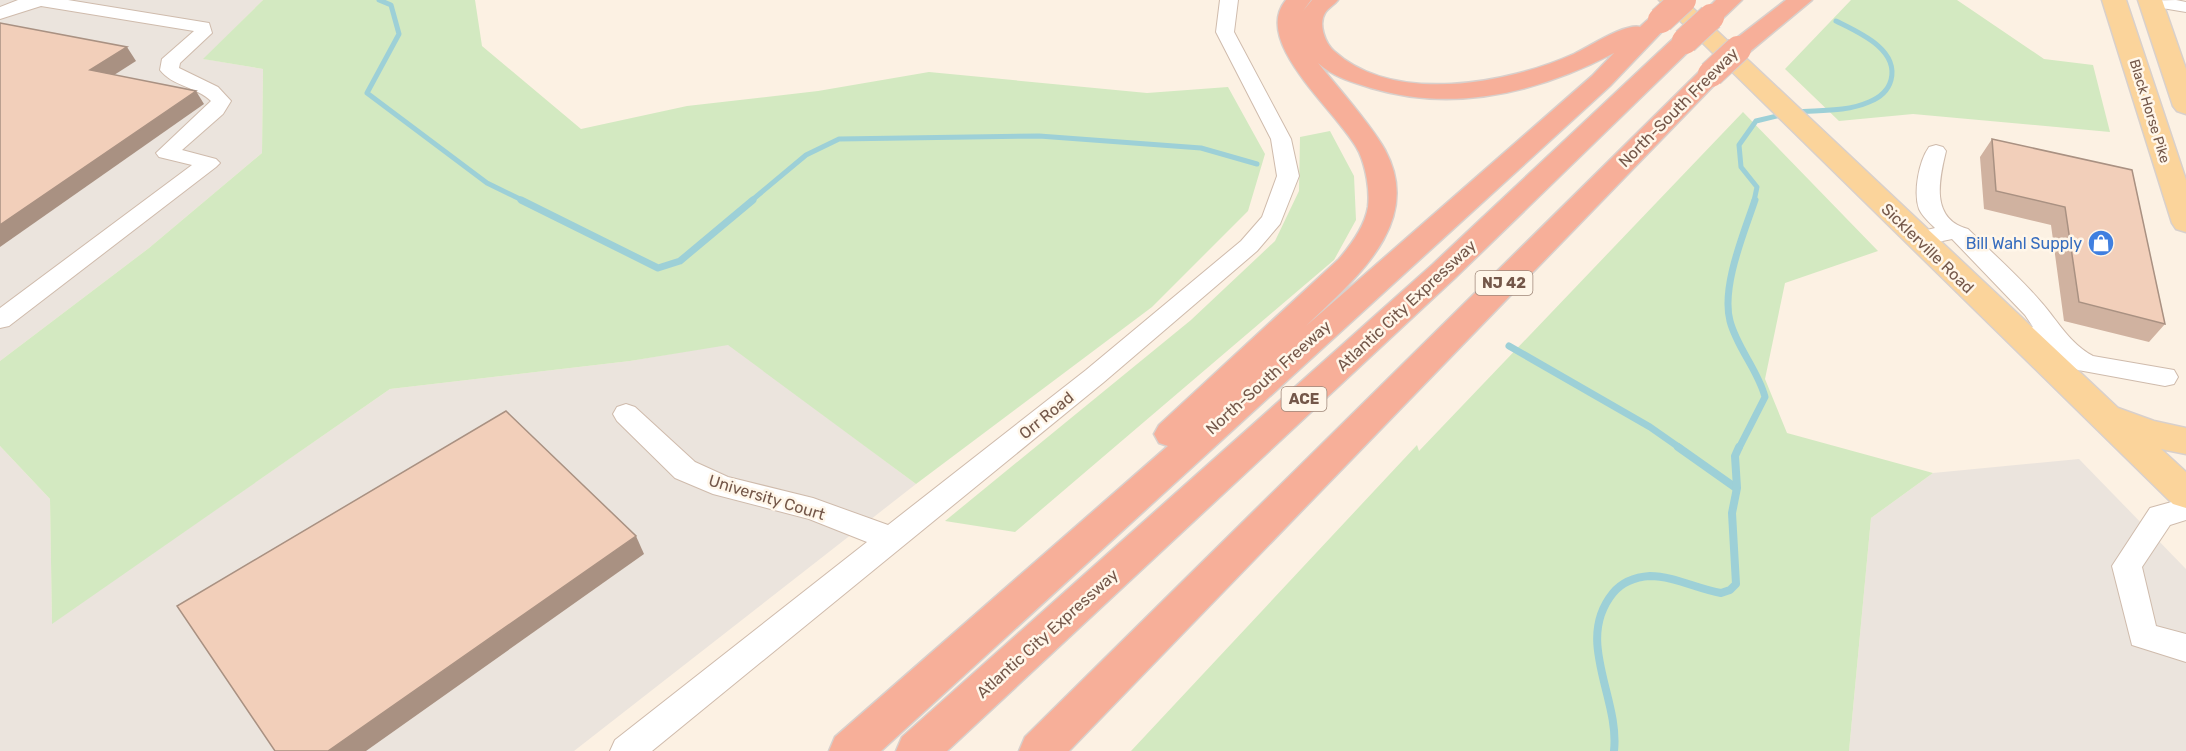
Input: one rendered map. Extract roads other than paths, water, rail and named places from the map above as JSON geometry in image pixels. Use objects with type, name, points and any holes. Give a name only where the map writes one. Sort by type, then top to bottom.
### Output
[{"type":"highway","points":[[892,713],[989,608],[1057,541],[1324,292],[1368,244],[1382,208],[1381,180],[1372,151],[1301,57],[1291,39],[1288,23],[1292,8],[1299,0]]},
{"type":"highway","points":[[1326,0],[1311,15],[1310,25],[1312,39],[1323,55],[1346,70],[1376,83],[1430,92],[1484,90],[1547,75],[1675,15]]},
{"type":"highway","name":"Atlantic City Expressway","points":[[917,751],[1444,271],[1675,15],[1711,18],[1730,0]]},
{"type":"highway","name":"North-South Freeway","points":[[1040,751],[1738,49],[1784,0]]},
{"type":"highway","points":[[1738,49],[1800,0]]},
{"type":"highway","name":"North-South Freeway","points":[[850,751],[1675,15]]},
{"type":"main road","name":"Black Horse Pike","points":[[2114,0],[2177,172],[2186,223]]},
{"type":"main road","points":[[2150,0],[2186,106]]},
{"type":"main road","name":"Sicklerville Road","points":[[1675,15],[1789,115],[1918,239],[2035,335],[2095,408],[2186,494]]},
{"type":"main road","points":[[2124,28],[2162,36]]},
{"type":"main road","points":[[2095,408],[2125,424],[2168,438],[2186,441]]},
{"type":"street","name":"Orr Road","points":[[627,751],[1095,376],[1249,246],[1272,219],[1288,176],[1283,148],[1269,111],[1225,32],[1229,0]]},
{"type":"street","points":[[2150,0],[2186,7]]},
{"type":"street","points":[[0,14],[26,3],[57,2],[98,5],[203,27],[203,33],[194,44],[176,55],[169,63],[170,70],[181,78],[215,93],[221,102],[216,110],[165,153],[209,163],[0,320]]},
{"type":"street","points":[[1936,151],[1928,182],[1929,209],[1951,232]]},
{"type":"street","points":[[1918,239],[1951,232],[1960,234],[2034,309],[2035,335],[2074,357],[2087,364],[2165,377]]},
{"type":"street","name":"University Court","points":[[626,414],[685,470],[723,486],[813,510],[892,539]]},
{"type":"street","points":[[2186,509],[2160,516],[2127,566],[2143,636],[2186,648]]},
{"type":"waterway","points":[[379,0],[391,5],[399,34],[367,93],[487,183],[524,201]]},
{"type":"waterway","points":[[1796,112],[1842,109],[1860,105],[1880,96],[1890,84],[1892,69],[1883,51],[1865,36],[1836,21]]},
{"type":"waterway","points":[[1754,201],[1757,187],[1741,167],[1739,145],[1756,121],[1785,114]]},
{"type":"waterway","points":[[751,201],[806,155],[839,139],[1039,136],[1201,148],[1257,164]]},
{"type":"waterway","points":[[521,200],[658,268],[680,261],[753,200]]},
{"type":"waterway","points":[[1739,448],[1765,397],[1758,378],[1733,331],[1728,307],[1735,260],[1755,200]]},
{"type":"waterway","points":[[1509,346],[1650,427],[1680,448]]},
{"type":"waterway","points":[[1678,447],[1736,488]]},
{"type":"waterway","points":[[1614,751],[1611,710],[1598,650],[1598,630],[1602,611],[1617,589],[1625,583],[1640,578],[1650,576],[1668,578],[1721,593],[1730,590],[1736,584],[1732,513],[1737,488],[1735,456],[1739,447]]},
{"type":"place","name":"Bill Wahl Supply","points":[[2101,243]]}]
